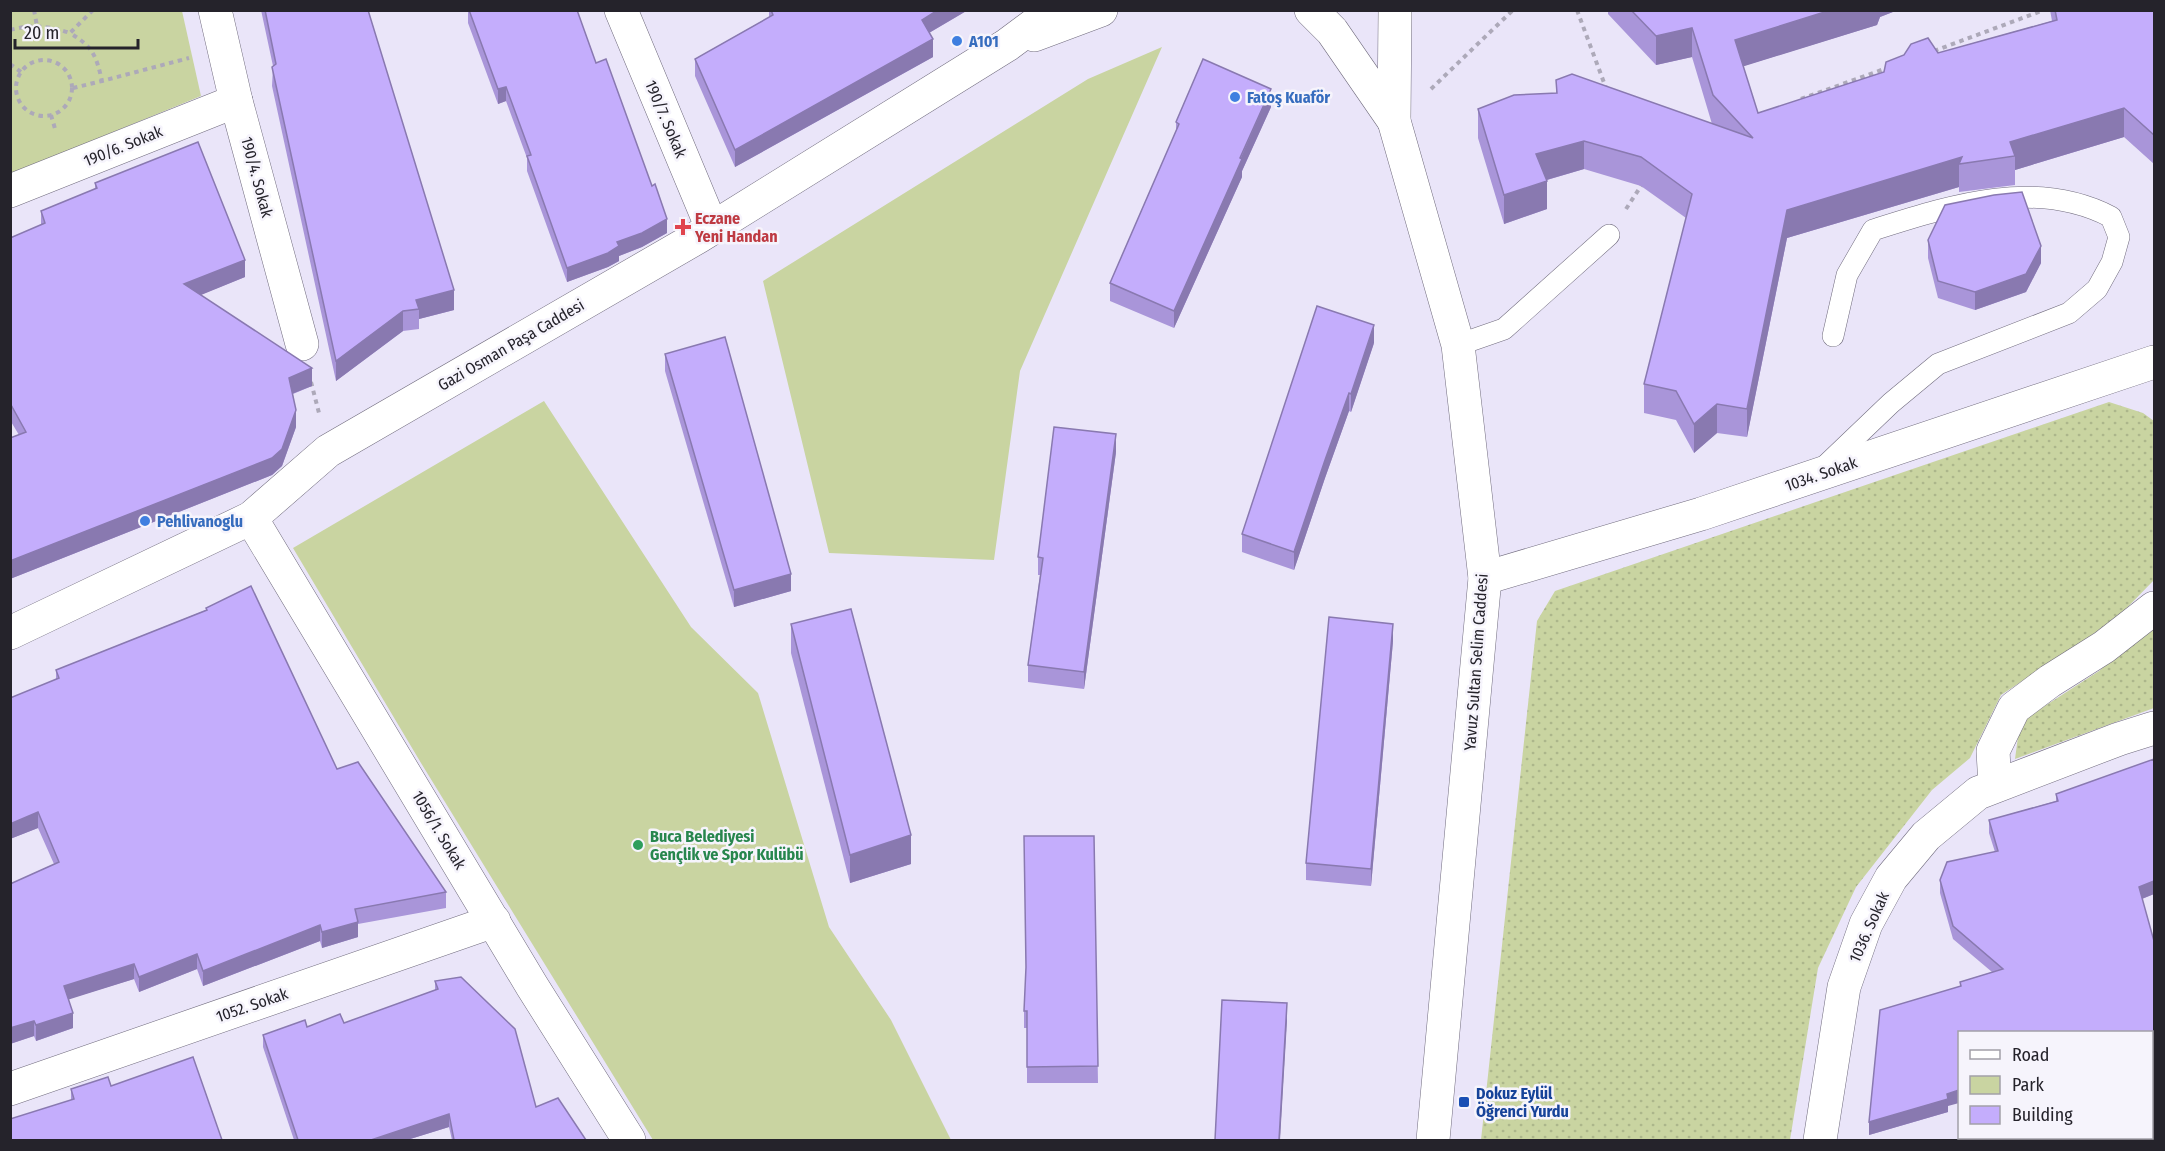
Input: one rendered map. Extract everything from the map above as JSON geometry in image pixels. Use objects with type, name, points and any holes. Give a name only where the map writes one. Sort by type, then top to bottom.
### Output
[{"type":"street","name":"190/4. Sokak","points":[[215,10],[236,100],[302,344]]},
{"type":"street","name":"190/7. Sokak","points":[[621,10],[712,228]]},
{"type":"street","points":[[1007,45],[1054,10]]},
{"type":"street","points":[[1007,45],[1101,10]]},
{"type":"street","points":[[1311,10],[1332,31],[1394,121]]},
{"type":"street","points":[[1394,121],[1395,10]]},
{"type":"street","name":"Gazi Osman Paşa Caddesi","points":[[10,633],[251,518],[328,451],[712,228],[1007,45]]},
{"type":"street","name":"190/6. Sokak","points":[[10,191],[236,100]]},
{"type":"street","name":"Yavuz Sultan Selim Caddesi","points":[[1394,121],[1458,345],[1485,578],[1433,1140]]},
{"type":"street","name":"1034. Sokak","points":[[1485,578],[1701,514],[2154,362]]},
{"type":"street","name":"1056/1. Sokak","points":[[251,518],[629,1140]]},
{"type":"street","points":[[1995,786],[1993,751],[2014,708],[2050,681],[2104,647],[2154,608]]},
{"type":"street","name":"1036. Sokak","points":[[1820,1140],[1844,987],[1866,924],[1891,879],[1926,836],[1978,793],[2154,728]]},
{"type":"street","name":"1052. Sokak","points":[[10,1089],[494,921]]},
{"type":"lane","points":[[1814,476],[1891,403],[1938,364],[2069,313],[2097,289],[2112,262],[2119,237],[2111,217],[2088,205],[2031,196],[1990,198],[1873,230],[1847,275],[1833,336]]},
{"type":"lane","points":[[1458,345],[1504,329],[1609,235]]},
{"type":"path","points":[[34,10],[37,26]]},
{"type":"path","points":[[70,33],[93,10]]},
{"type":"path","points":[[1394,121],[1443,79],[1513,10]]},
{"type":"path","points":[[1576,10],[1609,97]]},
{"type":"path","points":[[1932,52],[2044,10]]},
{"type":"path","points":[[10,30],[47,26],[70,33],[88,44],[97,59],[102,81]]},
{"type":"path","points":[[73,88],[192,57]]},
{"type":"path","points":[[50,60],[66,70],[73,88],[67,105],[60,111],[43,116],[26,110],[16,94],[16,85],[21,72],[31,62],[50,60]]},
{"type":"path","points":[[10,64],[21,72]]},
{"type":"path","points":[[1792,103],[1889,67]]},
{"type":"path","points":[[10,95],[16,94]]},
{"type":"path","points":[[1609,235],[1647,176]]},
{"type":"path","points":[[302,344],[328,451]]},
{"type":"green space","points":[[11,11],[182,11],[201,96],[11,174]]},
{"type":"green space","points":[[1162,47],[1020,371],[994,560],[829,553],[763,281],[1088,79]]},
{"type":"green space","name":"Buca Belediyesi Gençlik ve Spor Kulübü","points":[[544,401],[691,627],[758,693],[829,927],[891,1020],[951,1140],[653,1140],[421,763],[293,548]]},
{"type":"green space","points":[[2109,402],[2143,413],[2154,421],[2154,580],[2116,619],[2001,695],[1970,758],[1932,790],[1856,887],[1818,968],[1790,1140],[1481,1140],[1537,621],[1555,591]]},
{"type":"green space","points":[[2154,623],[2154,708],[2015,759],[2020,722],[2099,671]]},
{"type":"building","points":[[265,10],[368,10],[454,290],[416,300],[419,309],[403,311],[336,361],[272,67],[276,64]]},
{"type":"building","points":[[469,10],[577,10],[596,63],[606,59],[652,186],[655,184],[667,219],[642,233],[617,242],[619,246],[608,253],[567,268],[527,156],[531,155],[506,87],[498,89]]},
{"type":"building","points":[[771,10],[938,10],[922,20],[933,39],[735,150],[695,59],[773,15]]},
{"type":"building","points":[[1631,10],[1831,10],[1735,40],[1758,113],[1884,72],[1886,62],[1904,55],[1911,44],[1928,38],[1938,53],[2057,20],[2055,10],[2154,10],[2154,135],[2124,108],[2010,142],[2015,156],[1959,164],[1962,157],[1787,210],[1747,409],[1717,404],[1694,424],[1676,391],[1644,384],[1692,194],[1641,157],[1584,141],[1536,154],[1547,181],[1504,195],[1478,109],[1514,95],[1557,93],[1556,80],[1572,74],[1753,138],[1713,95],[1692,28],[1656,36]]},
{"type":"building","points":[[1203,59],[1271,89],[1174,311],[1110,283],[1179,124],[1176,122]]},
{"type":"building","points":[[198,142],[245,260],[184,284],[312,368],[289,378],[296,410],[282,449],[272,458],[10,561],[10,438],[26,432],[10,403],[10,238],[45,223],[41,211],[97,188],[95,183]]},
{"type":"building","points":[[2022,192],[2041,246],[2026,274],[1975,292],[1938,281],[1928,240],[1945,205]]},
{"type":"building","points":[[1317,306],[1374,325],[1294,552],[1242,534]]},
{"type":"building","points":[[725,337],[791,574],[734,590],[665,354]]},
{"type":"building","points":[[1054,427],[1116,434],[1084,672],[1028,665],[1043,558],[1038,557]]},
{"type":"building","points":[[251,586],[337,769],[358,762],[446,892],[355,909],[358,922],[322,932],[320,925],[203,971],[197,954],[139,977],[134,964],[64,986],[73,1013],[36,1025],[34,1021],[10,1028],[10,884],[59,862],[38,812],[10,824],[10,698],[59,678],[56,670],[207,610],[206,608]]},
{"type":"building","points":[[851,609],[911,835],[850,855],[791,624]]},
{"type":"building","points":[[1329,617],[1393,624],[1371,869],[1306,863]]},
{"type":"building","points":[[2154,759],[2154,881],[2139,887],[2154,941],[2154,1031],[1958,1031],[1958,1090],[1947,1094],[1948,1099],[1869,1122],[1880,1010],[1961,986],[1960,982],[2003,969],[1953,926],[1940,880],[1947,862],[1998,851],[1989,820],[2058,801],[2056,794]]},
{"type":"building","points":[[1024,836],[1094,836],[1098,1066],[1027,1067],[1027,1011],[1024,1011],[1026,967]]},
{"type":"building","points":[[461,977],[515,1029],[536,1107],[558,1098],[586,1140],[454,1140],[449,1114],[371,1140],[298,1140],[263,1035],[305,1020],[307,1027],[340,1014],[344,1023],[438,989],[435,981]]},
{"type":"building","points":[[1222,1000],[1287,1003],[1279,1140],[1215,1140]]},
{"type":"building","points":[[193,1057],[222,1140],[10,1140],[10,1119],[74,1099],[71,1089],[108,1077],[111,1086]]},
{"type":"building","points":[[2153,1129],[2154,1140],[2124,1140],[2153,1139]]},
{"type":"place","name":"A101","points":[[957,41]]},
{"type":"place","name":"Fatoş Kuaför","points":[[1235,97]]},
{"type":"place","name":"Eczane Yeni Handan","points":[[683,227]]},
{"type":"place","name":"Pehlivanoglu","points":[[145,521]]},
{"type":"place","name":"Buca Belediyesi Gençlik ve Spor Kulübü","points":[[638,845]]},
{"type":"place","name":"Dokuz Eylül Öğrenci Yurdu","points":[[1464,1102]]}]
